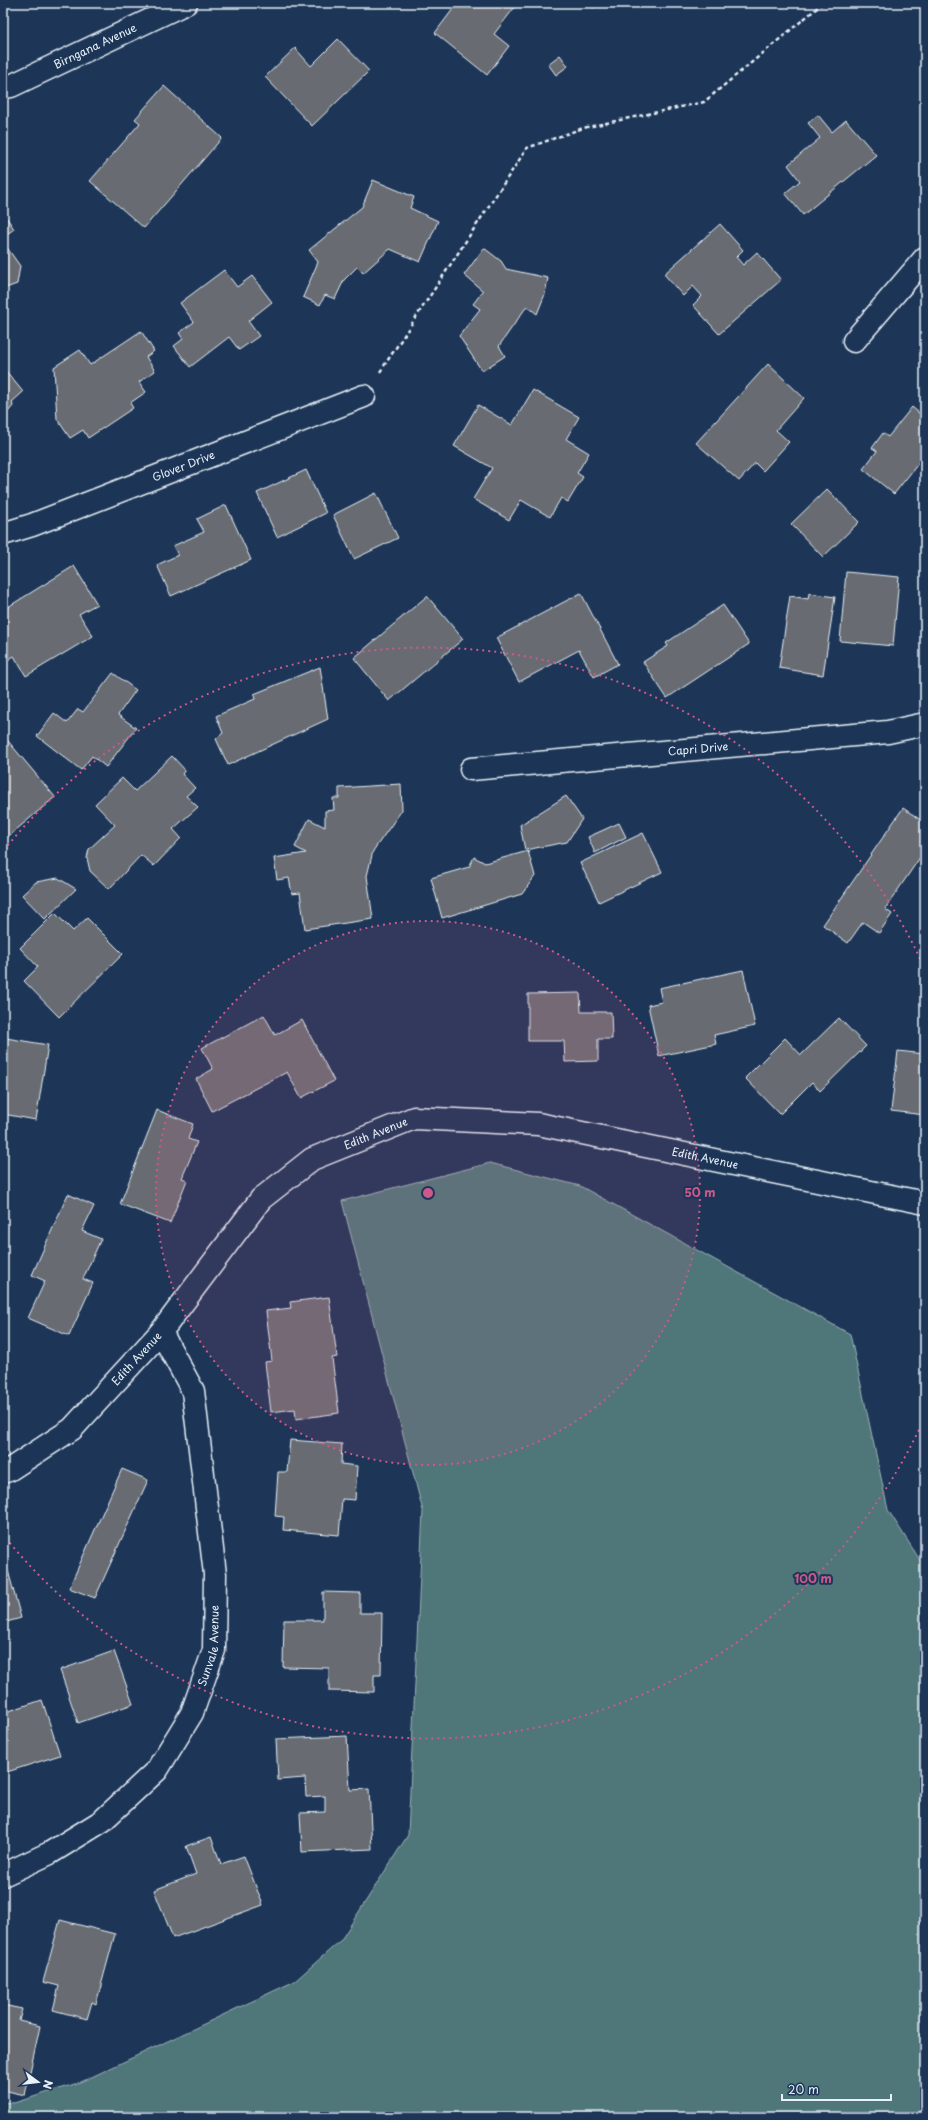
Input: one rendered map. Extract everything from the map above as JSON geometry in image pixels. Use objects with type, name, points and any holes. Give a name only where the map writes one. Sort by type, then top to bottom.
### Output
[{"type":"street","name":"Birngana Avenue","points":[[3,87],[11,86],[186,3]]},
{"type":"street","points":[[854,341],[925,258]]},
{"type":"street","name":"Glover Drive","points":[[3,534],[32,525],[364,396]]},
{"type":"street","name":"Capri Drive","points":[[471,768],[888,732],[925,724]]},
{"type":"street","name":"Edith Avenue","points":[[3,1472],[10,1470],[72,1429],[161,1332],[261,1199],[312,1159],[414,1118],[538,1124],[716,1159],[925,1204]]},
{"type":"street","name":"Sunvale Avenue","points":[[3,1875],[50,1853],[102,1821],[157,1770],[192,1713],[214,1650],[215,1574],[193,1391],[161,1332]]},
{"type":"path","points":[[364,396],[527,148],[583,128],[704,102],[823,3]]},
{"type":"green space","points":[[490,1163],[580,1186],[850,1334],[888,1510],[925,1568],[925,2117],[3,2117],[3,2102],[14,2103],[81,2082],[295,1981],[341,1940],[408,1835],[423,1511],[342,1201]]},
{"type":"building","points":[[453,3],[518,3],[494,34],[509,46],[487,75],[435,33],[456,5]]},
{"type":"building","points":[[588,3],[599,3],[593,8]]},
{"type":"building","points":[[338,39],[369,71],[312,126],[265,77],[295,48],[311,66]]},
{"type":"building","points":[[560,55],[568,66],[556,75],[548,64]]},
{"type":"building","points":[[164,86],[222,138],[144,228],[90,181],[140,123],[135,119]]},
{"type":"building","points":[[818,115],[832,132],[846,120],[876,155],[803,215],[785,193],[800,181],[788,165],[820,138],[808,123]]},
{"type":"building","points":[[373,180],[414,197],[410,208],[438,221],[420,262],[390,249],[363,273],[357,267],[344,280],[335,299],[325,295],[320,305],[303,297],[318,262],[309,250],[362,207]]},
{"type":"building","points":[[3,212],[14,229],[3,237]]},
{"type":"building","points":[[720,224],[743,250],[736,257],[743,265],[757,252],[781,280],[719,334],[693,305],[702,296],[693,286],[683,296],[664,274]]},
{"type":"building","points":[[3,242],[20,266],[17,284],[3,289]]},
{"type":"building","points":[[484,248],[501,261],[506,269],[548,278],[545,294],[537,314],[527,306],[499,346],[505,356],[482,371],[459,336],[480,309],[473,304],[483,291],[464,275]]},
{"type":"building","points":[[224,270],[237,287],[252,276],[272,302],[248,321],[259,336],[239,350],[229,337],[190,367],[174,346],[183,339],[179,333],[194,322],[180,303]]},
{"type":"building","points":[[141,331],[154,351],[146,357],[155,371],[139,382],[146,392],[130,403],[133,408],[88,438],[83,430],[70,438],[57,419],[54,367],[80,350],[90,365]]},
{"type":"building","points":[[768,364],[804,398],[776,430],[789,442],[763,471],[755,463],[739,481],[696,443]]},
{"type":"building","points":[[6,371],[23,392],[12,402],[13,406],[3,418],[3,374]]},
{"type":"building","points":[[533,390],[579,417],[566,439],[589,453],[577,473],[583,477],[568,502],[561,498],[550,517],[521,500],[509,520],[473,499],[492,468],[454,446],[478,405],[512,425]]},
{"type":"building","points":[[912,407],[925,418],[925,455],[894,494],[863,469],[877,451],[872,448],[883,433],[888,437]]},
{"type":"building","points":[[306,470],[326,513],[277,537],[257,493]]},
{"type":"building","points":[[827,489],[859,522],[823,557],[791,524]]},
{"type":"building","points":[[376,493],[398,538],[354,559],[333,515]]},
{"type":"building","points":[[226,505],[251,560],[171,596],[157,565],[178,555],[173,546],[204,532],[197,519]]},
{"type":"building","points":[[74,566],[97,604],[79,614],[93,636],[26,676],[14,656],[3,663],[3,610]]},
{"type":"building","points":[[846,572],[899,577],[893,646],[840,641]]},
{"type":"building","points":[[581,593],[618,664],[594,677],[579,650],[519,682],[496,638]]},
{"type":"building","points":[[809,593],[835,597],[823,675],[779,668],[790,596],[808,599]]},
{"type":"building","points":[[427,596],[463,639],[389,701],[354,658]]},
{"type":"building","points":[[723,605],[749,644],[667,698],[643,662],[668,646],[666,643]]},
{"type":"building","points":[[320,667],[328,719],[228,765],[216,739],[223,733],[216,716],[255,699],[254,694]]},
{"type":"building","points":[[113,673],[136,690],[118,715],[136,728],[106,767],[92,756],[81,770],[37,736],[54,713],[67,723],[78,709],[83,712]]},
{"type":"building","points":[[3,735],[55,797],[4,840],[3,839]]},
{"type":"building","points":[[172,756],[185,770],[182,774],[195,788],[186,796],[198,807],[173,829],[181,838],[154,866],[141,855],[109,889],[90,871],[87,858],[89,849],[115,825],[95,804],[122,778],[135,791]]},
{"type":"building","points":[[401,784],[402,810],[373,851],[367,876],[373,919],[305,929],[300,893],[292,894],[289,878],[277,880],[274,858],[306,853],[295,847],[309,819],[325,827],[325,811],[334,810],[333,798],[339,798],[339,788]]},
{"type":"building","points":[[566,796],[582,819],[567,842],[525,850],[520,825]]},
{"type":"building","points":[[903,808],[925,823],[925,850],[885,909],[892,914],[879,933],[863,922],[848,943],[823,925]]},
{"type":"building","points":[[619,823],[626,837],[595,853],[588,837]]},
{"type":"building","points":[[643,833],[662,872],[599,902],[580,863]]},
{"type":"building","points":[[528,851],[535,876],[522,894],[442,918],[431,878],[469,867],[474,857],[485,863]]},
{"type":"building","points":[[58,878],[76,889],[45,919],[22,895],[36,882]]},
{"type":"building","points":[[55,913],[73,931],[87,918],[123,954],[59,1017],[24,981],[38,967],[20,948]]},
{"type":"building","points":[[743,970],[755,1026],[714,1035],[716,1044],[659,1056],[648,1005],[662,1002],[659,988]]},
{"type":"building","points":[[580,993],[581,1012],[611,1012],[612,1039],[598,1039],[598,1061],[565,1062],[564,1041],[528,1041],[528,994]]},
{"type":"building","points":[[264,1015],[275,1035],[302,1020],[334,1081],[301,1098],[287,1072],[212,1111],[196,1079],[213,1069],[202,1048]]},
{"type":"building","points":[[839,1018],[866,1046],[820,1091],[812,1082],[780,1114],[745,1078],[785,1038],[801,1055]]},
{"type":"building","points":[[6,1038],[48,1045],[36,1120],[3,1114],[3,1044],[5,1044]]},
{"type":"building","points":[[898,1051],[925,1054],[925,1115],[891,1111]]},
{"type":"building","points":[[157,1110],[193,1124],[188,1139],[197,1142],[182,1178],[187,1180],[170,1223],[120,1204]]},
{"type":"building","points":[[68,1194],[94,1206],[82,1231],[101,1239],[83,1279],[93,1283],[69,1336],[28,1318],[45,1281],[32,1275]]},
{"type":"building","points":[[329,1297],[337,1357],[332,1358],[339,1413],[296,1419],[295,1409],[271,1412],[265,1362],[272,1361],[266,1311],[291,1308],[290,1302]]},
{"type":"building","points":[[290,1440],[342,1444],[341,1464],[357,1466],[355,1500],[342,1499],[339,1535],[283,1530],[284,1517],[275,1516],[278,1472],[287,1472]]},
{"type":"building","points":[[122,1469],[148,1480],[95,1598],[69,1588]]},
{"type":"building","points":[[7,1567],[21,1618],[3,1623],[3,1568]]},
{"type":"building","points":[[323,1592],[360,1593],[360,1613],[382,1613],[381,1675],[374,1675],[374,1692],[329,1691],[329,1668],[283,1667],[284,1620],[323,1620]]},
{"type":"building","points":[[114,1651],[133,1704],[78,1723],[60,1670]]},
{"type":"building","points":[[42,1700],[60,1755],[7,1772],[3,1761],[3,1713]]},
{"type":"building","points":[[347,1736],[350,1790],[369,1789],[372,1849],[302,1852],[300,1813],[325,1812],[325,1796],[306,1797],[305,1778],[278,1780],[276,1739]]},
{"type":"building","points":[[211,1837],[221,1864],[244,1856],[263,1905],[173,1938],[154,1890],[196,1874],[186,1846]]},
{"type":"building","points":[[60,1920],[115,1934],[96,2004],[92,2002],[87,2019],[53,2010],[59,1986],[43,1982]]},
{"type":"building","points":[[3,2005],[22,2009],[19,2021],[40,2026],[25,2095],[3,2090]]}]
